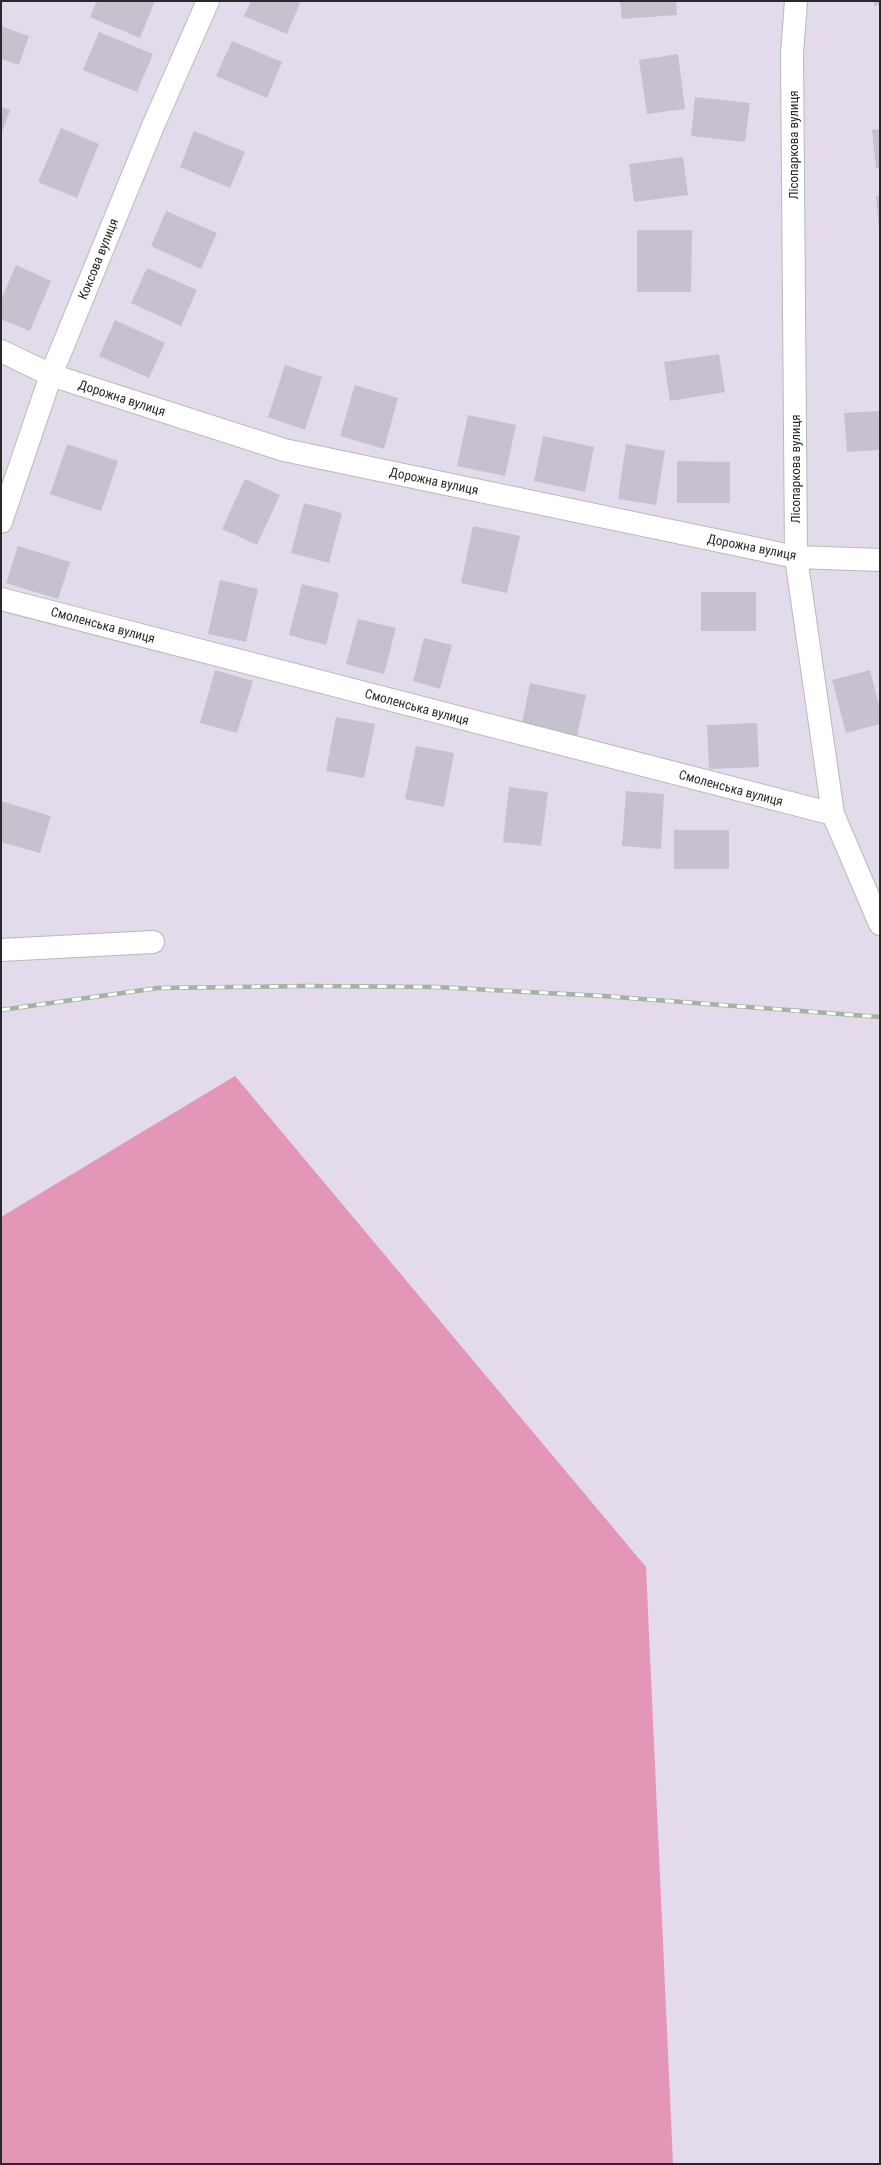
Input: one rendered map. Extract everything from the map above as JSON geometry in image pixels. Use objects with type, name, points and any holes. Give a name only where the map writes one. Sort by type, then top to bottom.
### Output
[{"type":"street","name":"Коксова вулиця","points":[[1,522],[51,375],[153,126],[208,1]]},
{"type":"street","name":"Лісопаркова вулиця","points":[[796,1],[792,54],[796,557],[833,814],[880,924]]},
{"type":"street","name":"Дорожна вулиця","points":[[1,352],[51,375],[284,450],[796,557],[880,560]]},
{"type":"street","name":"Смоленська вулиця","points":[[1,599],[833,814]]},
{"type":"street","points":[[1,950],[152,942]]},
{"type":"shaded area","points":[[235,1076],[646,1567],[673,2164],[1,2164],[1,1217]]},
{"type":"building","points":[[97,1],[155,1],[140,38],[90,17]]},
{"type":"building","points":[[251,1],[296,1],[300,3],[287,34],[244,16]]},
{"type":"building","points":[[620,1],[676,1],[677,15],[622,19]]},
{"type":"building","points":[[874,1],[880,1],[880,5],[874,6]]},
{"type":"building","points":[[1,26],[29,36],[19,65],[1,59]]},
{"type":"building","points":[[99,32],[153,54],[137,92],[83,70]]},
{"type":"building","points":[[232,41],[282,62],[267,98],[216,76]]},
{"type":"building","points":[[678,54],[685,109],[647,114],[639,60]]},
{"type":"building","points":[[695,97],[750,103],[745,142],[691,136]]},
{"type":"building","points":[[1,107],[10,110],[1,135]]},
{"type":"building","points":[[61,128],[99,144],[77,198],[38,182]]},
{"type":"building","points":[[880,129],[880,168],[876,168],[872,130]]},
{"type":"building","points":[[194,131],[245,152],[230,188],[180,167]]},
{"type":"building","points":[[683,157],[688,195],[634,202],[629,164]]},
{"type":"building","points":[[880,195],[880,227],[879,227],[876,196]]},
{"type":"building","points":[[166,211],[217,233],[201,269],[151,246]]},
{"type":"building","points":[[637,230],[692,230],[691,292],[637,292]]},
{"type":"building","points":[[16,265],[51,281],[30,331],[1,319],[1,300]]},
{"type":"building","points":[[147,268],[197,290],[181,326],[131,303]]},
{"type":"building","points":[[115,320],[165,343],[149,378],[99,356]]},
{"type":"building","points":[[719,354],[725,392],[670,401],[664,362]]},
{"type":"building","points":[[285,365],[322,377],[305,430],[268,417]]},
{"type":"building","points":[[355,385],[398,398],[384,449],[340,436]]},
{"type":"building","points":[[880,411],[880,450],[847,452],[844,413]]},
{"type":"building","points":[[468,415],[516,425],[505,476],[457,466]]},
{"type":"building","points":[[543,436],[594,447],[585,492],[534,481]]},
{"type":"building","points":[[67,444],[118,461],[101,511],[50,494]]},
{"type":"building","points":[[626,444],[665,451],[656,505],[618,499]]},
{"type":"building","points":[[677,461],[730,462],[730,503],[677,503]]},
{"type":"building","points":[[245,479],[280,495],[257,545],[222,529]]},
{"type":"building","points":[[304,503],[342,513],[329,563],[291,553]]},
{"type":"building","points":[[473,526],[520,536],[507,593],[461,583]]},
{"type":"building","points":[[18,546],[70,562],[58,599],[6,583]]},
{"type":"building","points":[[220,580],[258,589],[246,642],[208,634]]},
{"type":"building","points":[[302,584],[339,593],[326,645],[289,635]]},
{"type":"building","points":[[701,592],[756,592],[756,631],[701,631]]},
{"type":"building","points":[[358,619],[396,628],[384,674],[346,664]]},
{"type":"building","points":[[424,638],[452,645],[440,689],[413,681]]},
{"type":"building","points":[[215,670],[253,681],[237,733],[200,723]]},
{"type":"building","points":[[870,670],[880,709],[880,724],[846,733],[832,680]]},
{"type":"building","points":[[530,683],[586,695],[577,736],[522,724]]},
{"type":"building","points":[[336,717],[375,724],[364,778],[326,771]]},
{"type":"building","points":[[757,723],[759,767],[709,769],[707,725]]},
{"type":"building","points":[[416,746],[454,753],[444,807],[405,799]]},
{"type":"building","points":[[509,787],[548,792],[541,846],[503,842]]},
{"type":"building","points":[[626,791],[664,794],[661,849],[622,846]]},
{"type":"building","points":[[1,801],[51,816],[40,853],[1,842]]},
{"type":"building","points":[[674,830],[729,830],[729,869],[674,869]]},
{"type":"railway","points":[[1,1010],[158,988],[307,986],[436,987],[603,996],[880,1017]]}]
